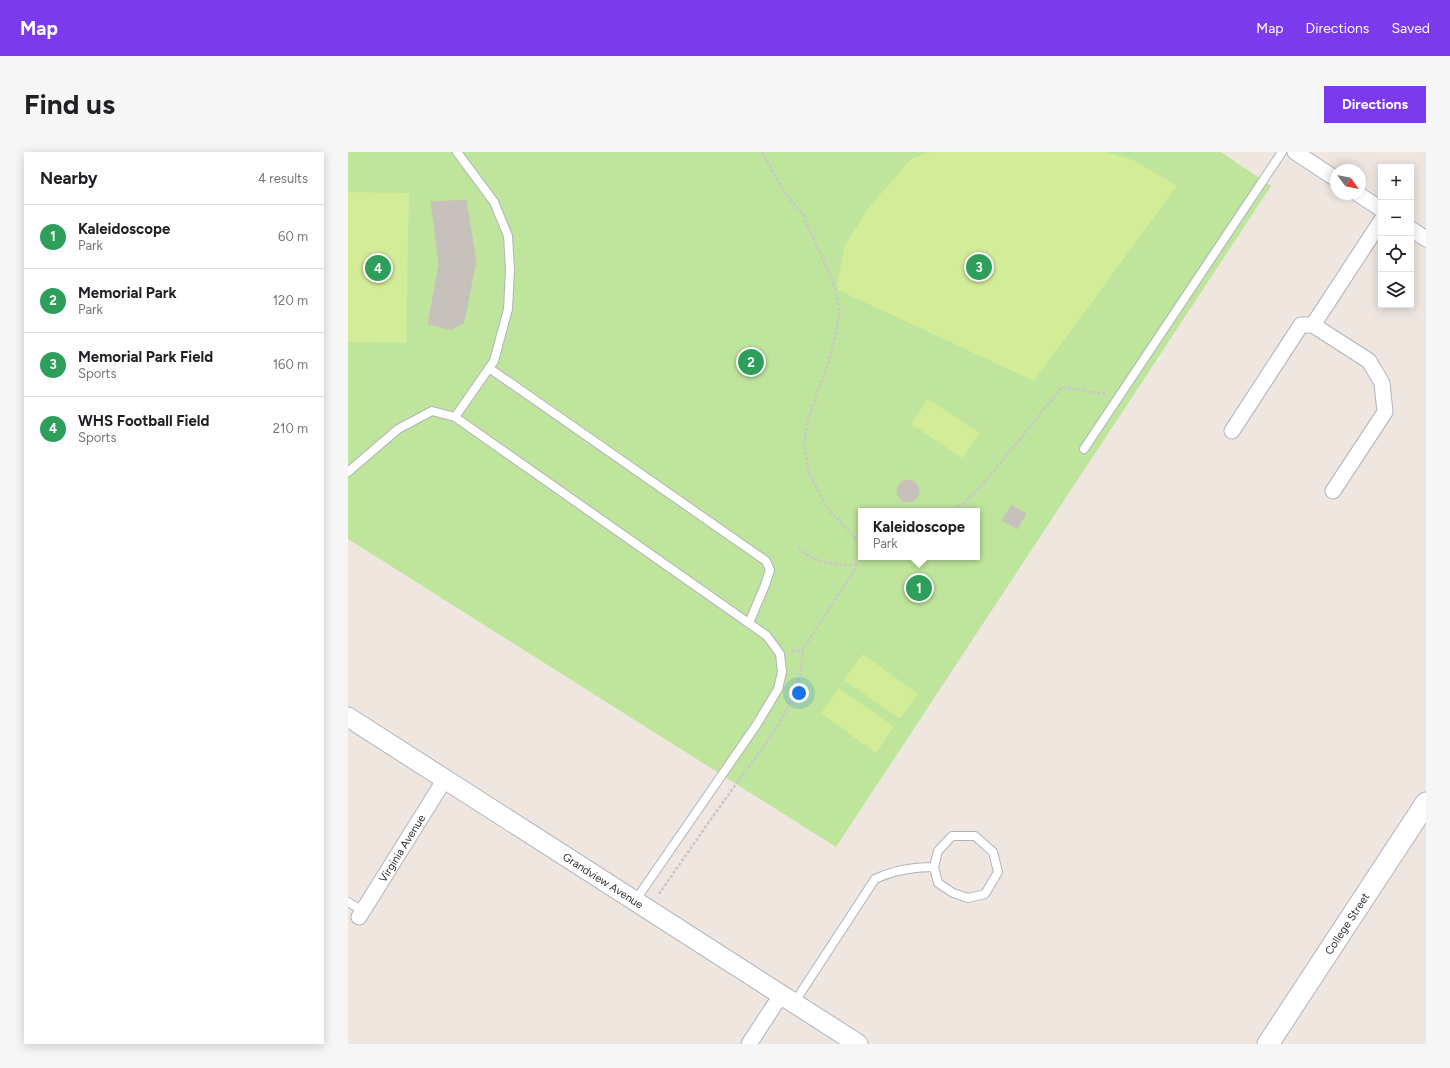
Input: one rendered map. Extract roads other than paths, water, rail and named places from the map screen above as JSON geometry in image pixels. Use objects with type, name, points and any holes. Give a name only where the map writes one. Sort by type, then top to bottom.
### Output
[{"type":"main road","name":"College Street","points":[[1268,1044],[1426,803]]},
{"type":"street","points":[[1295,152],[1330,175]]},
{"type":"street","points":[[1366,199],[1378,207]]},
{"type":"street","points":[[1313,325],[1378,226]]},
{"type":"street","points":[[1414,231],[1426,240]]},
{"type":"street","points":[[1232,431],[1301,325],[1313,325],[1369,361],[1382,383],[1385,412],[1333,491]]},
{"type":"street","name":"Grandview Avenue","points":[[348,717],[858,1044]]},
{"type":"street","name":"Virginia Avenue","points":[[361,914],[444,779]]},
{"type":"street","points":[[749,1044],[788,999]]},
{"type":"lane","points":[[455,417],[494,361],[508,309],[510,270],[508,236],[494,202],[457,152]]},
{"type":"lane","points":[[1084,450],[1282,152]]},
{"type":"lane","points":[[489,368],[766,561],[770,570],[749,623]]},
{"type":"lane","points":[[348,472],[398,429],[432,411],[455,417],[767,636],[780,654],[782,672],[778,688],[764,712],[635,901]]},
{"type":"lane","points":[[952,836],[974,836],[993,852],[998,872],[985,894],[968,898],[953,893],[938,883],[934,867],[938,851],[952,836]]},
{"type":"lane","points":[[788,999],[875,879],[888,873],[910,867],[934,867]]},
{"type":"lane","points":[[348,902],[361,914]]},
{"type":"place","name":"Memorial Park Field","points":[[979,267]]},
{"type":"place","name":"WHS Football Field","points":[[378,268]]},
{"type":"place","name":"Memorial Park","points":[[751,362]]},
{"type":"place","name":"Kaleidoscope","points":[[919,588]]}]
